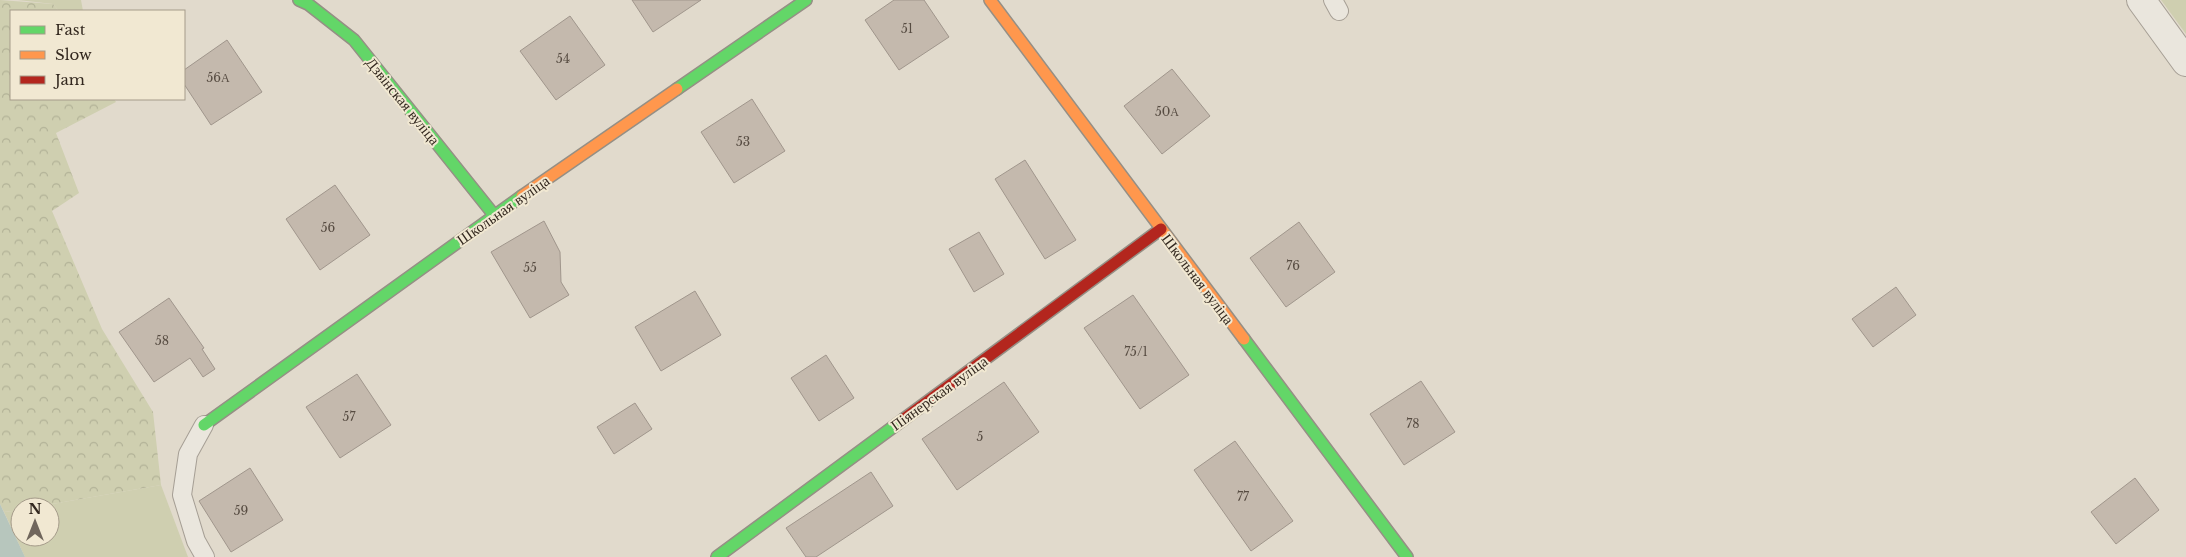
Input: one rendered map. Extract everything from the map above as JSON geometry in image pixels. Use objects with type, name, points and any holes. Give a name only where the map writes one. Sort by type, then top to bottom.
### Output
[{"type":"street","name":"Дзвінская вуліца","points":[[299,0],[308,4],[354,40],[494,215]]},
{"type":"street","name":"Школьная вуліца","points":[[204,425],[494,215],[806,0]]},
{"type":"street","name":"Школьная вуліца","points":[[990,0],[1407,557]]},
{"type":"street","points":[[2142,0],[2186,62]]},
{"type":"street","name":"Піянерская вуліца","points":[[717,557],[1161,229]]},
{"type":"lane","points":[[204,425],[188,454],[182,495],[196,541],[205,557]]},
{"type":"green space","points":[[0,0],[53,4],[58,10],[10,10],[10,100],[115,100],[116,102],[56,133],[79,193],[52,211],[102,329],[153,412],[161,485],[60,503],[60,497],[10,497],[10,511],[4,512],[0,504]]},
{"type":"green space","points":[[18,0],[81,0],[83,10],[58,10],[53,4]]},
{"type":"green space","points":[[2161,0],[2186,0],[2186,34]]},
{"type":"green space","points":[[161,485],[188,557],[25,557],[20,547],[60,547],[60,503]]},
{"type":"green space","points":[[10,511],[10,525],[4,512]]},
{"type":"shaded area","points":[[0,504],[10,525],[10,547],[20,547],[25,557],[0,557]]},
{"type":"building","points":[[632,0],[701,0],[653,32]]},
{"type":"building","points":[[894,0],[924,0],[949,37],[899,70],[865,20]]},
{"type":"building","points":[[570,16],[605,65],[556,100],[520,51]]},
{"type":"building","points":[[227,40],[262,92],[211,125],[185,86],[185,69]]},
{"type":"building","points":[[1172,69],[1210,116],[1162,154],[1124,106]]},
{"type":"building","points":[[752,99],[785,151],[734,183],[701,132]]},
{"type":"building","points":[[1025,160],[1076,240],[1045,259],[995,179]]},
{"type":"building","points":[[335,185],[370,235],[320,270],[286,219]]},
{"type":"building","points":[[544,221],[560,252],[561,282],[569,295],[530,318],[491,252]]},
{"type":"building","points":[[1299,222],[1335,272],[1286,307],[1250,258]]},
{"type":"building","points":[[979,232],[1004,274],[974,292],[949,249]]},
{"type":"building","points":[[1896,287],[1916,315],[1873,347],[1852,319]]},
{"type":"building","points":[[695,291],[721,335],[661,371],[635,327]]},
{"type":"building","points":[[1133,295],[1189,375],[1140,409],[1084,328]]},
{"type":"building","points":[[169,298],[204,348],[202,349],[215,369],[203,377],[190,358],[154,382],[119,332]]},
{"type":"building","points":[[826,355],[854,398],[819,421],[791,378]]},
{"type":"building","points":[[357,374],[391,425],[340,458],[306,407]]},
{"type":"building","points":[[1421,381],[1455,432],[1404,465],[1370,414]]},
{"type":"building","points":[[1004,382],[1039,432],[957,490],[922,439]]},
{"type":"building","points":[[635,403],[652,429],[614,454],[597,427]]},
{"type":"building","points":[[1235,441],[1293,521],[1251,551],[1194,470]]},
{"type":"building","points":[[250,468],[283,520],[231,552],[199,501]]},
{"type":"building","points":[[871,472],[893,506],[816,557],[806,557],[786,528]]},
{"type":"building","points":[[2135,478],[2159,510],[2116,544],[2091,512]]},
{"type":"traffic: fast","points":[[299,0],[308,4],[354,40],[494,215]]},
{"type":"traffic: fast","points":[[677,89],[806,0]]},
{"type":"traffic: fast","points":[[204,425],[522,196]]},
{"type":"traffic: fast","points":[[1244,339],[1407,557]]},
{"type":"traffic: fast","points":[[717,557],[904,419]]},
{"type":"traffic: slow","points":[[990,0],[1244,339]]},
{"type":"traffic: slow","points":[[522,196],[677,89]]},
{"type":"traffic: jam","points":[[904,419],[1161,229]]}]
